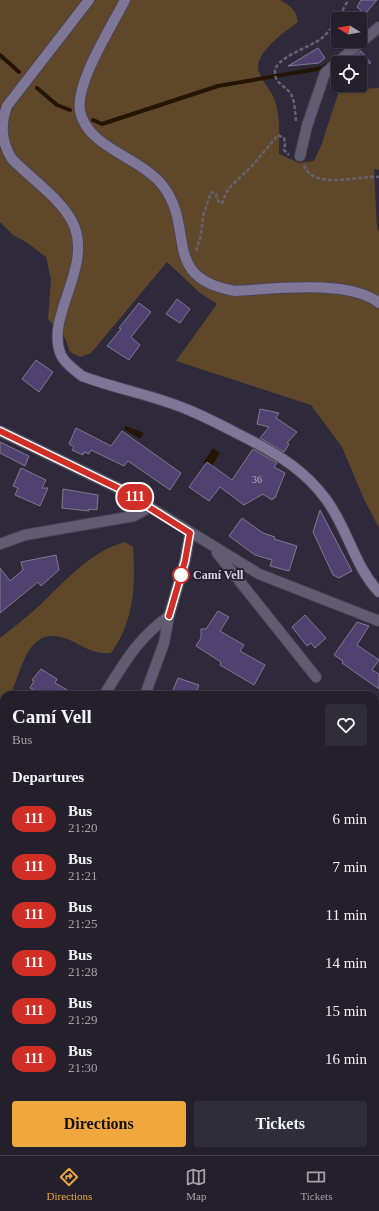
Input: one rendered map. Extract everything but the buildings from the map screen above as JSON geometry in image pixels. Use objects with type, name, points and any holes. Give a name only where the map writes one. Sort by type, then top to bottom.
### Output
[{"type":"main road","points":[[89,0],[11,101],[3,116],[2,127],[6,150],[12,159],[61,206],[71,218],[76,230],[78,258],[58,327],[57,342],[61,356],[82,376],[185,409],[219,424],[296,466],[326,498],[368,578],[379,592]]},
{"type":"main road","points":[[125,0],[86,76],[81,91],[80,111],[84,122],[92,133],[106,145],[149,171],[171,198],[182,247],[188,265],[193,273],[207,283],[218,288],[235,291],[343,288],[366,294],[379,303]]},
{"type":"street","points":[[300,156],[325,73],[379,27]]},
{"type":"street","points":[[0,431],[120,489],[212,547],[259,574],[379,621]]},
{"type":"street","points":[[0,544],[25,534],[134,516],[150,507]]},
{"type":"street","points":[[146,691],[164,643],[169,616],[185,561],[190,533]]},
{"type":"street","points":[[212,547],[316,677]]},
{"type":"street","points":[[107,691],[135,646],[152,627],[169,616]]},
{"type":"path","points":[[193,273],[203,216],[211,192],[216,194],[219,203],[222,203],[226,193],[253,165],[278,135],[284,138],[284,150],[288,155],[300,156]]},
{"type":"shaded area","points":[[0,0],[280,0],[287,4],[296,14],[298,22],[271,44],[260,58],[258,65],[260,75],[276,103],[279,124],[279,154],[299,163],[314,161],[321,146],[339,92],[367,92],[367,89],[379,88],[379,170],[374,169],[377,228],[379,231],[379,528],[363,497],[342,447],[311,405],[176,361],[217,304],[199,292],[167,262],[91,353],[80,357],[70,352],[65,338],[48,319],[51,279],[46,257],[26,242],[13,235],[0,222]]},
{"type":"shaded area","points":[[126,426],[144,433],[140,439],[124,429]]},
{"type":"shaded area","points":[[213,448],[220,453],[212,466],[203,463]]},
{"type":"shaded area","points":[[125,542],[133,547],[134,575],[132,602],[129,616],[125,629],[111,653],[101,653],[59,637],[47,637],[37,641],[30,649],[12,691],[0,691],[0,638],[35,609],[79,568],[101,552]]},
{"type":"waterway","points":[[0,55],[19,72]]},
{"type":"waterway","points":[[93,120],[102,124],[218,86],[323,68],[327,65]]},
{"type":"waterway","points":[[37,88],[57,105],[70,110]]},
{"type":"bus line","name":"111","points":[[0,431],[137,498],[190,533],[185,561],[169,616]]},
{"type":"place","name":"Camí Vell","points":[[181,575]]}]
